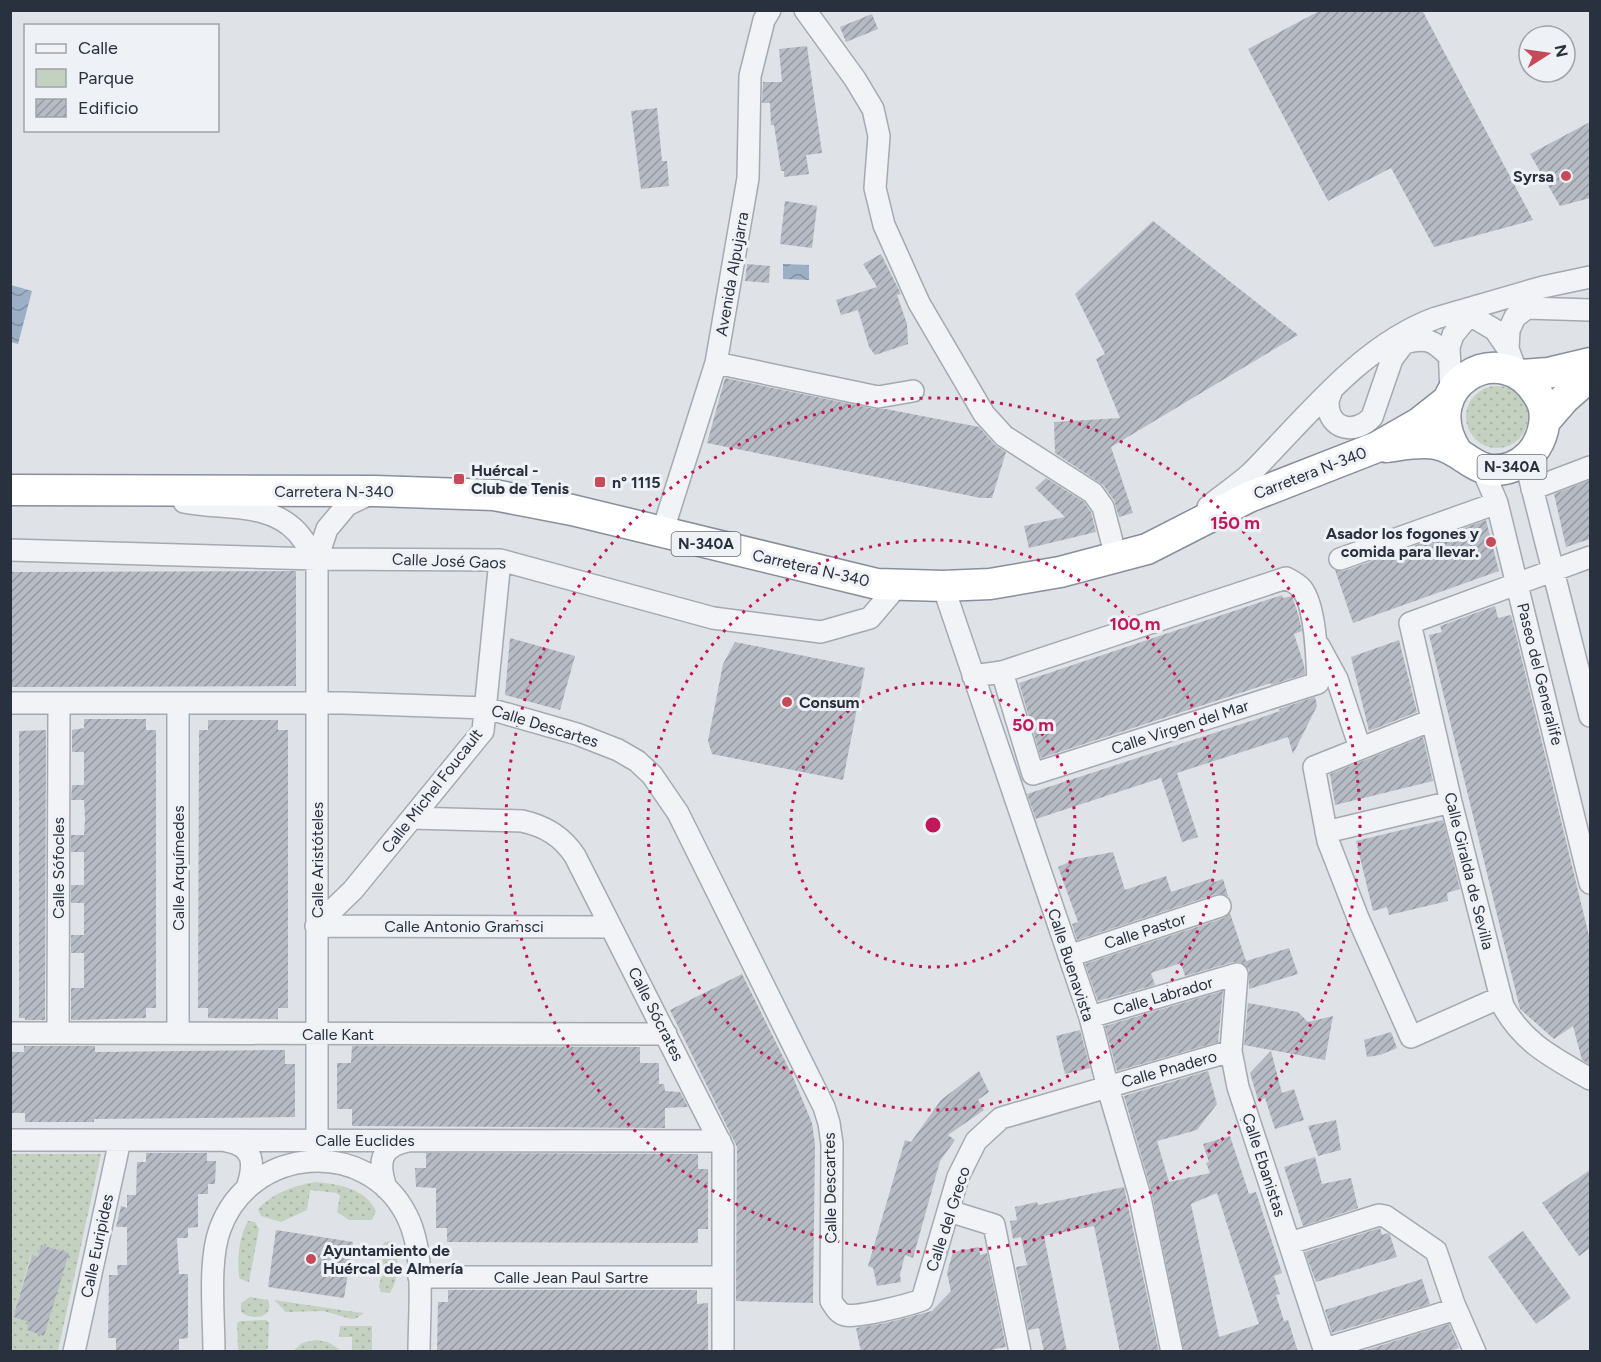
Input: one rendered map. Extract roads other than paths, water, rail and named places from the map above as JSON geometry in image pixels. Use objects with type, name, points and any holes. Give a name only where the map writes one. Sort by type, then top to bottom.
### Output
[{"type":"highway","name":"N-340A","points":[[1377,447],[1419,423],[1449,397],[1464,379],[1480,370],[1506,369],[1515,366],[1548,373],[1590,363]]},
{"type":"highway","points":[[1515,366],[1533,385],[1543,402],[1545,421]]},
{"type":"highway","name":"N-340A","points":[[1449,397],[1444,415],[1449,441],[1468,462],[1482,468],[1497,470],[1512,467],[1525,460],[1540,443],[1545,421],[1565,398],[1590,376]]},
{"type":"highway","name":"N-340A","points":[[1377,447],[1437,444],[1457,452]]},
{"type":"highway","name":"Carretera N-340","points":[[10,490],[375,491],[494,495],[572,510],[877,584],[943,586],[990,584],[1060,572],[1147,549],[1249,497],[1377,447]]},
{"type":"street","name":"Avenida Alpujarra","points":[[662,533],[716,363],[748,178],[750,76],[764,20],[770,10]]},
{"type":"street","points":[[805,10],[855,79],[873,109],[879,136],[875,188],[884,225],[919,303],[984,414],[1004,436],[1093,493],[1103,507],[1116,557]]},
{"type":"street","points":[[1176,533],[1249,475],[1332,390],[1369,357],[1399,336],[1419,324],[1470,311],[1543,287],[1590,277]]},
{"type":"street","points":[[1515,366],[1509,330],[1515,317],[1527,308],[1590,310]]},
{"type":"street","points":[[1449,397],[1449,347],[1453,335],[1470,311]]},
{"type":"street","points":[[1470,311],[1495,330],[1515,366]]},
{"type":"street","points":[[1332,390],[1328,402],[1330,416],[1337,424],[1346,428],[1357,428],[1366,424],[1372,417],[1392,359],[1404,343],[1426,339],[1449,356]]},
{"type":"street","points":[[716,363],[878,397],[913,391]]},
{"type":"street","points":[[1525,460],[1590,716]]},
{"type":"street","points":[[1532,489],[1590,467]]},
{"type":"street","name":"Paseo del Generalife","points":[[1482,468],[1497,503],[1590,883]]},
{"type":"street","points":[[128,490],[194,504],[256,509],[280,520],[296,531],[316,559]]},
{"type":"street","name":"Calle Aristóteles","points":[[317,1151],[316,559],[327,530],[346,505],[375,491]]},
{"type":"street","points":[[1340,559],[1497,503]]},
{"type":"street","name":"Calle José Gaos","points":[[10,550],[316,559],[500,560],[713,618],[821,632],[870,618],[898,585]]},
{"type":"street","points":[[1517,584],[1590,557]]},
{"type":"street","name":"Calle Michel Foucault","points":[[316,926],[353,890],[483,731],[500,560]]},
{"type":"street","name":"Calle Virgen del Mar","points":[[1286,578],[1300,586],[1307,596],[1316,640],[1318,683],[1033,774],[1002,672],[1286,578]]},
{"type":"street","name":"Calle Giralda de Sevilla","points":[[1517,584],[1410,623],[1451,802],[1503,1006],[1513,1023],[1530,1042],[1590,1080]]},
{"type":"street","name":"Calle Buenavista","points":[[943,586],[1090,1017],[1139,1193],[1172,1352]]},
{"type":"street","points":[[1316,640],[1337,679],[1360,748]]},
{"type":"street","points":[[972,676],[1002,672]]},
{"type":"street","name":"Calle Descartes","points":[[10,703],[316,703],[486,708],[577,734],[618,750],[637,761],[652,775],[678,813],[824,1107],[832,1144],[831,1301],[838,1312],[848,1316],[853,1315]]},
{"type":"street","name":"Calle Sófocles","points":[[58,1033],[59,703]]},
{"type":"street","name":"Calle Arquímedes","points":[[178,703],[178,1033]]},
{"type":"street","points":[[1432,720],[1314,766],[1326,832],[1358,918],[1411,1037],[1501,997]]},
{"type":"street","points":[[1326,832],[1451,802]]},
{"type":"street","name":"Calle Sócrates","points":[[412,818],[522,821],[554,833],[575,856],[723,1148],[723,1352]]},
{"type":"street","name":"Calle Pastor","points":[[1069,956],[1220,906]]},
{"type":"street","name":"Calle Antonio Gramsci","points":[[316,926],[611,927]]},
{"type":"street","name":"Calle Labrador","points":[[1090,1017],[1237,974]]},
{"type":"street","name":"Calle Ebanistas","points":[[1237,974],[1231,1051],[1238,1087],[1325,1350]]},
{"type":"street","name":"Calle Kant","points":[[10,1033],[666,1034]]},
{"type":"street","name":"Calle Pnadero","points":[[1108,1088],[1231,1051]]},
{"type":"street","name":"Calle del Greco","points":[[853,1315],[909,1305],[922,1300],[958,1177],[976,1141],[1001,1118],[1108,1088]]},
{"type":"street","name":"Calle Euclides","points":[[10,1140],[220,1140],[317,1151],[411,1141],[720,1141]]},
{"type":"street","name":"Calle Euripides","points":[[74,1352],[120,1140]]},
{"type":"street","points":[[220,1140],[240,1145],[251,1157],[252,1173],[247,1188]]},
{"type":"street","points":[[386,1188],[381,1173],[382,1158],[393,1146],[411,1141]]},
{"type":"street","points":[[214,1352],[215,1246],[226,1215],[247,1188],[275,1169],[317,1151],[342,1164],[358,1169],[386,1188],[397,1200],[413,1230],[418,1247],[419,1352]]},
{"type":"street","points":[[227,1352],[227,1255],[239,1219],[260,1192],[279,1180],[301,1173],[325,1170],[343,1173],[368,1186],[386,1202],[400,1226],[408,1249],[408,1352]]},
{"type":"street","points":[[950,1210],[994,1225],[1020,1352]]},
{"type":"street","points":[[1290,1243],[1378,1215],[1384,1216],[1436,1251],[1456,1309],[1475,1352]]},
{"type":"street","name":"Calle Jean Paul Sartre","points":[[419,1276],[723,1277]]},
{"type":"street","points":[[1325,1350],[1456,1309]]},
{"type":"water","points":[[783,264],[809,265],[809,280],[783,279]]},
{"type":"water","points":[[11,285],[32,291],[18,344],[11,342]]},
{"type":"place","name":"Syrsa","points":[[1566,176]]},
{"type":"place","name":"Huércal - Club de Tenis","points":[[459,479]]},
{"type":"place","name":"n° 1115","points":[[600,482]]},
{"type":"place","name":"Asador los fogones y comida para llevar.","points":[[1491,542]]},
{"type":"place","name":"Consum","points":[[787,702]]},
{"type":"place","name":"Ayuntamiento de Huércal de Almería","points":[[311,1259]]}]
